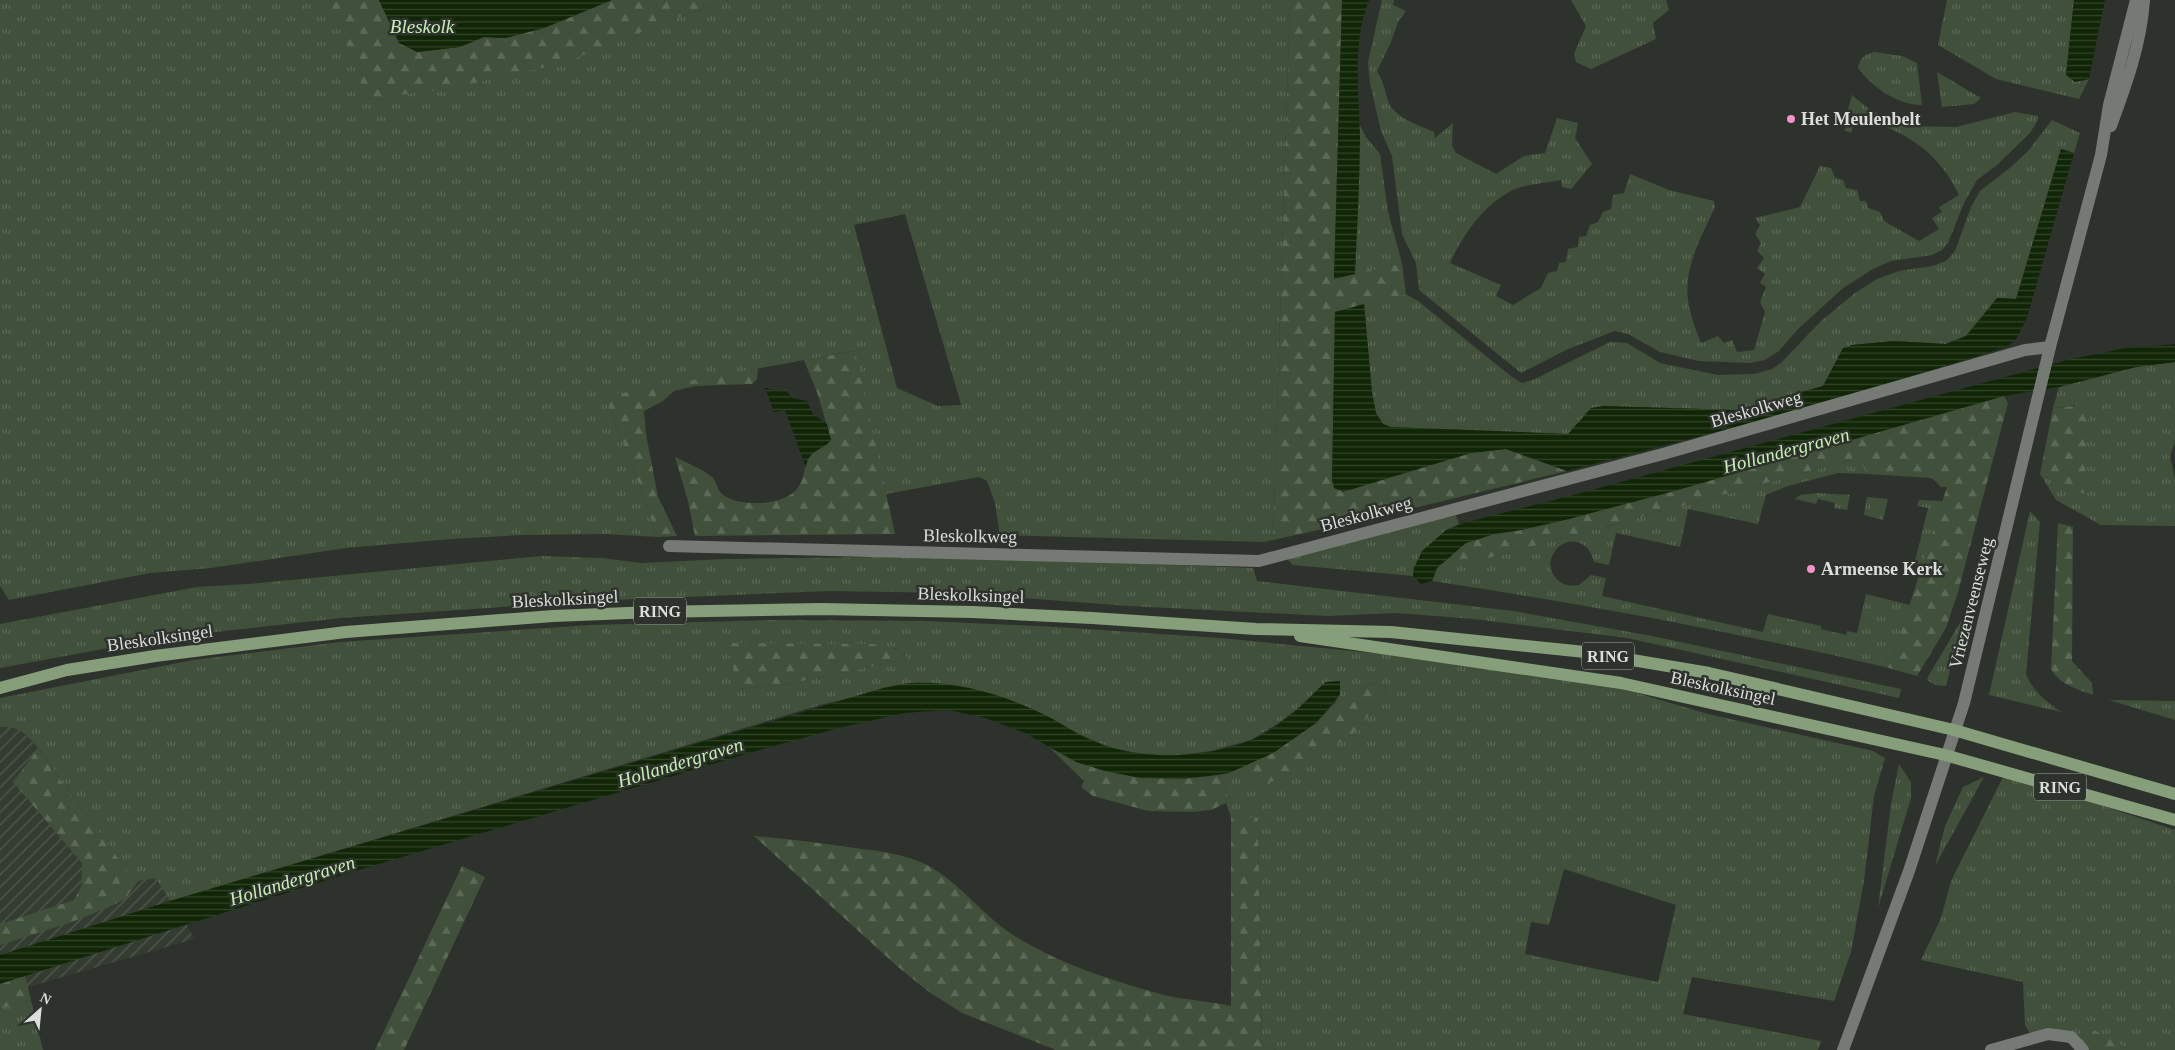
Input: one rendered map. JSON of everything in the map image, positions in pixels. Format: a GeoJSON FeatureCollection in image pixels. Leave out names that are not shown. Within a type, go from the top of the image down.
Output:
{"type":"FeatureCollection","features":[{"type":"Feature","properties":{"kind":"main road","name":"Bleskolksingel"},"geometry":{"type":"LineString","coordinates":[[0,688],[67,670],[155,656],[346,632],[544,616],[822,609],[973,612],[1256,629],[1390,632],[1585,652],[1710,673],[1954,730],[2175,794]]}},
{"type":"Feature","properties":{"kind":"main road","name":"Bleskolksingel"},"geometry":{"type":"LineString","coordinates":[[1256,629],[1380,649],[1621,683],[1945,755],[2175,820]]}},
{"type":"Feature","properties":{"kind":"main road","name":"RING"},"geometry":{"type":"LineString","coordinates":[[0,680],[67,670]]}},
{"type":"Feature","properties":{"kind":"street","name":"Vriezenveenseweg"},"geometry":{"type":"LineString","coordinates":[[2101,154],[2109,105],[2136,0]]}},
{"type":"Feature","properties":{"kind":"street","name":"Vriezenveenseweg"},"geometry":{"type":"LineString","coordinates":[[1843,1050],[1909,870],[1965,697],[2050,347],[2101,154],[2125,89],[2138,44],[2144,0]]}},
{"type":"Feature","properties":{"kind":"street","name":"Bleskolkweg"},"geometry":{"type":"LineString","coordinates":[[669,546],[1258,561],[1663,454],[2025,350],[2050,347]]}},
{"type":"Feature","properties":{"kind":"street"},"geometry":{"type":"LineString","coordinates":[[1991,1050],[2048,1034],[2071,1037],[2083,1050]]}},
{"type":"Feature","properties":{"kind":"shaded area"},"geometry":{"type":"Polygon","coordinates":[[[70,696],[194,939],[0,995],[0,711],[70,696]]]}},
{"type":"Feature","properties":{"kind":"green space"},"geometry":{"type":"Polygon","coordinates":[[[0,0],[329,0],[368,99],[671,20],[729,0],[1290,0],[1273,540],[1264,542],[1000,535],[995,503],[987,481],[979,477],[886,494],[854,351],[602,397],[608,405],[644,497],[657,537],[606,534],[521,535],[346,548],[211,568],[150,573],[9,600],[0,586],[0,0]],[[905,214],[854,225],[897,388],[938,406],[961,405],[905,214]]]}},
{"type":"Feature","properties":{"kind":"green space"},"geometry":{"type":"Polygon","coordinates":[[[329,0],[379,0],[399,42],[417,52],[460,47],[484,37],[505,38],[544,28],[612,0],[729,0],[671,20],[563,63],[452,88],[367,99],[329,0]]]}},
{"type":"Feature","properties":{"kind":"green space"},"geometry":{"type":"Polygon","coordinates":[[[1290,0],[1342,0],[1334,278],[1402,263],[1406,294],[1335,312],[1332,480],[1471,453],[1506,449],[1567,471],[1273,540],[1290,0]]]}},
{"type":"Feature","properties":{"kind":"green space"},"geometry":{"type":"Polygon","coordinates":[[[1382,0],[1394,0],[1393,5],[1406,11],[1398,22],[1377,71],[1391,107],[1401,116],[1414,124],[1434,132],[1435,138],[1453,123],[1452,146],[1456,153],[1496,174],[1524,156],[1545,153],[1557,118],[1578,123],[1575,138],[1592,164],[1571,189],[1562,187],[1561,180],[1520,187],[1504,195],[1476,220],[1450,263],[1501,285],[1496,296],[1513,305],[1541,288],[1548,273],[1557,271],[1559,263],[1566,262],[1568,249],[1578,247],[1579,237],[1586,236],[1590,225],[1598,222],[1603,212],[1611,209],[1613,195],[1624,193],[1630,174],[1669,190],[1714,201],[1715,207],[1693,257],[1688,283],[1688,296],[1692,318],[1701,343],[1718,336],[1724,343],[1732,340],[1737,352],[1754,350],[1765,312],[1760,302],[1766,287],[1760,283],[1765,274],[1757,268],[1764,258],[1757,251],[1761,243],[1755,234],[1760,225],[1755,218],[1800,207],[1820,166],[1831,168],[1835,178],[1843,180],[1846,188],[1857,190],[1860,201],[1866,201],[1868,208],[1880,212],[1884,221],[1919,241],[1939,229],[1932,218],[1942,212],[1939,207],[1959,195],[1940,165],[1917,144],[1903,135],[1889,128],[1856,117],[1851,133],[1844,130],[1848,126],[1844,123],[1852,95],[1870,110],[1907,126],[1956,127],[2015,112],[2038,116],[2038,120],[2030,133],[1997,165],[1977,180],[1964,203],[1948,243],[1942,250],[1932,255],[1891,261],[1871,270],[1842,289],[1798,329],[1779,351],[1765,360],[1749,363],[1699,361],[1660,352],[1628,334],[1615,331],[1568,349],[1521,373],[1419,290],[1416,263],[1402,234],[1392,156],[1381,131],[1370,83],[1368,62],[1382,0]]]}},
{"type":"Feature","properties":{"kind":"green space"},"geometry":{"type":"Polygon","coordinates":[[[1571,0],[1666,0],[1669,10],[1653,23],[1656,39],[1591,69],[1576,62],[1574,54],[1586,26],[1571,0]]]}},
{"type":"Feature","properties":{"kind":"green space"},"geometry":{"type":"Polygon","coordinates":[[[1947,0],[2074,0],[2066,75],[2082,81],[2089,79],[2079,99],[1996,79],[1938,45],[1947,0]]]}},
{"type":"Feature","properties":{"kind":"green space"},"geometry":{"type":"Polygon","coordinates":[[[1874,52],[1902,56],[1917,63],[1922,105],[1903,102],[1886,94],[1870,82],[1858,68],[1861,59],[1874,52]]]}},
{"type":"Feature","properties":{"kind":"green space"},"geometry":{"type":"Polygon","coordinates":[[[1937,72],[1981,98],[1974,104],[1942,107],[1937,72]]]}},
{"type":"Feature","properties":{"kind":"green space"},"geometry":{"type":"Polygon","coordinates":[[[2052,120],[2080,133],[2074,153],[2061,149],[2016,299],[1997,298],[1966,336],[1945,344],[1894,341],[1852,345],[1843,349],[1823,386],[1737,410],[1603,406],[1591,409],[1568,434],[1390,427],[1383,424],[1376,413],[1372,393],[1364,304],[1406,294],[1418,301],[1522,383],[1535,379],[1610,342],[1627,343],[1660,363],[1718,375],[1754,374],[1772,369],[1782,362],[1820,322],[1855,293],[1877,279],[1899,271],[1932,266],[1946,261],[1955,251],[1971,207],[1980,191],[2029,150],[2052,120]]]}},
{"type":"Feature","properties":{"kind":"green space"},"geometry":{"type":"Polygon","coordinates":[[[1359,123],[1366,137],[1380,154],[1388,212],[1402,263],[1355,274],[1359,123]]]}},
{"type":"Feature","properties":{"kind":"green space"},"geometry":{"type":"Polygon","coordinates":[[[855,351],[895,534],[695,536],[688,501],[675,457],[712,477],[722,494],[737,501],[758,503],[787,497],[801,483],[810,454],[831,440],[818,395],[804,360],[855,351]]]}},
{"type":"Feature","properties":{"kind":"green space"},"geometry":{"type":"Polygon","coordinates":[[[2175,362],[2175,442],[2170,456],[2175,479],[2175,526],[2101,525],[2056,500],[2040,474],[2084,494],[2085,408],[2075,405],[2053,408],[2059,387],[2136,367],[2175,362]]]}},
{"type":"Feature","properties":{"kind":"green space"},"geometry":{"type":"Polygon","coordinates":[[[758,368],[757,379],[752,384],[695,386],[674,391],[663,401],[644,411],[646,434],[658,497],[677,536],[657,537],[644,497],[608,405],[601,397],[758,368]]]}},
{"type":"Feature","properties":{"kind":"green space"},"geometry":{"type":"Polygon","coordinates":[[[2004,396],[2008,403],[1958,592],[1946,628],[1917,676],[1885,667],[1888,659],[1894,654],[1947,487],[1941,487],[1932,478],[1867,474],[1859,458],[1481,560],[1472,566],[1448,558],[1466,543],[1494,534],[1565,520],[2004,396]]]}},
{"type":"Feature","properties":{"kind":"green space"},"geometry":{"type":"Polygon","coordinates":[[[2083,405],[2085,408],[2089,408],[2084,494],[2040,474],[2053,408],[2083,405]]]}},
{"type":"Feature","properties":{"kind":"green space"},"geometry":{"type":"Polygon","coordinates":[[[1859,458],[1867,474],[1838,473],[1788,486],[1766,495],[1758,524],[1688,509],[1680,547],[1616,533],[1609,565],[1594,562],[1591,553],[1585,546],[1571,542],[1564,543],[1558,548],[1550,564],[1553,574],[1564,584],[1579,585],[1591,575],[1606,578],[1602,596],[1763,632],[1768,614],[1821,626],[1821,629],[1846,635],[1847,631],[1857,633],[1866,594],[1910,605],[1894,654],[1888,659],[1885,667],[1659,620],[1546,599],[1432,581],[1437,568],[1448,558],[1472,565],[1481,560],[1859,458]]]}},
{"type":"Feature","properties":{"kind":"green space"},"geometry":{"type":"Polygon","coordinates":[[[1817,493],[1850,495],[1847,510],[1834,508],[1835,503],[1818,499],[1816,504],[1795,499],[1800,495],[1817,493]]]}},
{"type":"Feature","properties":{"kind":"green space"},"geometry":{"type":"Polygon","coordinates":[[[1867,497],[1888,499],[1883,520],[1864,515],[1867,497]]]}},
{"type":"Feature","properties":{"kind":"green space"},"geometry":{"type":"Polygon","coordinates":[[[1919,500],[1943,501],[1922,567],[1914,565],[1928,508],[1917,506],[1919,500]]]}},
{"type":"Feature","properties":{"kind":"green space"},"geometry":{"type":"Polygon","coordinates":[[[2030,511],[2040,522],[2026,674],[2036,691],[2061,712],[1989,695],[2030,511]]]}},
{"type":"Feature","properties":{"kind":"green space"},"geometry":{"type":"Polygon","coordinates":[[[1453,514],[1456,516],[1459,524],[1446,530],[1414,568],[1413,576],[1293,565],[1287,559],[1453,514]]]}},
{"type":"Feature","properties":{"kind":"green space"},"geometry":{"type":"Polygon","coordinates":[[[2058,523],[2073,527],[2072,661],[2092,683],[2093,695],[2064,683],[2051,669],[2058,523]]]}},
{"type":"Feature","properties":{"kind":"green space"},"geometry":{"type":"Polygon","coordinates":[[[542,556],[601,558],[642,563],[725,559],[946,556],[1253,568],[1257,581],[1513,611],[1652,636],[1901,689],[1899,698],[1627,638],[1474,619],[1396,613],[1328,616],[1129,606],[955,593],[830,591],[589,601],[341,618],[163,638],[0,668],[0,624],[197,587],[248,584],[542,556]]]}},
{"type":"Feature","properties":{"kind":"green space"},"geometry":{"type":"Polygon","coordinates":[[[1964,616],[1946,686],[1935,685],[1927,680],[1929,675],[1964,616]]]}},
{"type":"Feature","properties":{"kind":"green space"},"geometry":{"type":"Polygon","coordinates":[[[769,620],[927,621],[1057,627],[1220,638],[1384,654],[1620,688],[1708,714],[1873,751],[1885,758],[1874,796],[1864,881],[1851,952],[1834,1001],[1692,977],[1683,1014],[1821,1041],[1818,1050],[1276,1050],[1262,1045],[1258,819],[1231,817],[1226,803],[1228,802],[1227,790],[1219,775],[1229,773],[1244,766],[1259,787],[1354,733],[1380,702],[1389,687],[1371,684],[1335,703],[1340,694],[1340,681],[1326,682],[1297,709],[1251,740],[1211,751],[1172,756],[1142,754],[1112,748],[1080,735],[911,683],[820,705],[170,901],[156,878],[138,881],[128,872],[35,744],[24,733],[11,727],[0,727],[0,698],[193,660],[340,642],[591,625],[769,620]],[[894,648],[739,689],[783,685],[907,659],[904,654],[894,648]],[[1564,869],[1549,925],[1531,922],[1525,954],[1658,982],[1676,905],[1564,869]]]}},
{"type":"Feature","properties":{"kind":"green space"},"geometry":{"type":"Polygon","coordinates":[[[726,643],[871,644],[886,646],[901,652],[908,659],[783,685],[739,689],[726,643]]]}},
{"type":"Feature","properties":{"kind":"green space"},"geometry":{"type":"Polygon","coordinates":[[[1371,684],[1389,687],[1380,702],[1354,733],[1289,774],[1259,787],[1244,766],[1273,753],[1316,723],[1335,703],[1371,684]]]}},
{"type":"Feature","properties":{"kind":"green space"},"geometry":{"type":"Polygon","coordinates":[[[2109,700],[2175,701],[2175,720],[2109,700]]]}},
{"type":"Feature","properties":{"kind":"green space"},"geometry":{"type":"Polygon","coordinates":[[[1050,748],[1091,766],[1132,775],[1174,778],[1219,775],[1227,790],[1228,802],[1211,810],[1191,812],[1148,811],[1093,796],[1081,787],[1084,781],[1050,748]]]}},
{"type":"Feature","properties":{"kind":"green space"},"geometry":{"type":"Polygon","coordinates":[[[38,749],[128,872],[138,881],[125,899],[109,907],[72,922],[0,945],[0,924],[74,900],[82,885],[82,863],[13,782],[38,749]]]}},
{"type":"Feature","properties":{"kind":"green space"},"geometry":{"type":"Polygon","coordinates":[[[1899,764],[1911,782],[1911,798],[1878,908],[1891,804],[1899,764]]]}},
{"type":"Feature","properties":{"kind":"green space"},"geometry":{"type":"Polygon","coordinates":[[[2005,773],[2175,830],[2175,1050],[2131,1050],[2079,1042],[2064,1035],[2035,1042],[2025,1025],[2023,982],[1921,960],[1941,918],[1951,881],[2005,773]]]}},
{"type":"Feature","properties":{"kind":"green space"},"geometry":{"type":"Polygon","coordinates":[[[1984,777],[1935,866],[1945,826],[1963,787],[1984,777]]]}},
{"type":"Feature","properties":{"kind":"green space"},"geometry":{"type":"Polygon","coordinates":[[[1231,817],[1258,818],[1262,1045],[1276,1050],[1056,1050],[962,1013],[929,992],[898,967],[754,836],[873,850],[900,855],[917,861],[951,881],[1010,933],[1056,958],[1110,979],[1164,995],[1231,1006],[1231,817]]]}},
{"type":"Feature","properties":{"kind":"green space"},"geometry":{"type":"Polygon","coordinates":[[[462,866],[485,877],[404,1050],[375,1050],[462,866]]]}},
{"type":"Feature","properties":{"kind":"green space"},"geometry":{"type":"Polygon","coordinates":[[[25,975],[31,1000],[0,1009],[0,984],[25,975]]]}},
{"type":"Feature","properties":{"kind":"green space"},"geometry":{"type":"Polygon","coordinates":[[[31,1000],[43,1050],[0,1050],[0,1009],[31,1000]]]}},
{"type":"Feature","properties":{"kind":"green space"},"geometry":{"type":"Polygon","coordinates":[[[2088,1027],[2131,1050],[2090,1050],[2079,1042],[2088,1027]]]}},
{"type":"Feature","properties":{"kind":"water","name":"Bleskolk"},"geometry":{"type":"Polygon","coordinates":[[[379,0],[612,0],[544,28],[505,38],[484,37],[460,47],[417,52],[399,43],[379,0]]]}},
{"type":"Feature","properties":{"kind":"water"},"geometry":{"type":"Polygon","coordinates":[[[1342,0],[1369,0],[1360,33],[1358,50],[1360,153],[1355,274],[1334,279],[1342,0]]]}},
{"type":"Feature","properties":{"kind":"water"},"geometry":{"type":"Polygon","coordinates":[[[2074,0],[2105,0],[2089,79],[2075,82],[2066,75],[2074,0]]]}},
{"type":"Feature","properties":{"kind":"water"},"geometry":{"type":"Polygon","coordinates":[[[2061,149],[2074,153],[2027,318],[2016,339],[2007,347],[1804,409],[1567,471],[1506,449],[1471,453],[1343,492],[1334,488],[1332,480],[1335,312],[1364,304],[1372,393],[1376,413],[1383,424],[1391,427],[1568,434],[1591,408],[1603,406],[1737,410],[1823,386],[1843,348],[1852,345],[1894,341],[1946,344],[1966,336],[1997,298],[2016,299],[2061,149]]]}},
{"type":"Feature","properties":{"kind":"water","name":"Hollandergraven"},"geometry":{"type":"Polygon","coordinates":[[[2175,344],[2175,362],[2136,367],[2059,387],[2004,396],[1671,492],[1565,520],[1494,534],[1466,543],[1437,568],[1432,581],[1421,584],[1413,576],[1414,568],[1422,551],[1446,530],[1467,522],[1562,498],[2067,360],[2125,348],[2175,344]]]}},
{"type":"Feature","properties":{"kind":"water"},"geometry":{"type":"Polygon","coordinates":[[[765,387],[773,391],[786,390],[792,398],[807,401],[813,414],[827,424],[831,440],[812,454],[806,468],[785,410],[774,412],[765,387]]]}},
{"type":"Feature","properties":{"kind":"water","name":"Hollandergraven"},"geometry":{"type":"Polygon","coordinates":[[[1340,681],[1340,694],[1316,723],[1273,753],[1229,773],[1184,779],[1140,778],[1105,771],[1076,762],[1025,733],[985,718],[948,710],[904,713],[770,747],[349,873],[0,984],[0,955],[170,901],[883,688],[906,684],[930,683],[964,687],[1014,701],[1053,719],[1086,738],[1113,748],[1147,754],[1183,755],[1218,750],[1251,740],[1270,730],[1288,717],[1326,682],[1340,681]]]}},
{"type":"Feature","properties":{"kind":"place","name":"Het Meulenbelt"},"geometry":{"type":"Point","coordinates":[1791,119]}},
{"type":"Feature","properties":{"kind":"place","name":"Armeense Kerk"},"geometry":{"type":"Point","coordinates":[1811,569]}}]}
